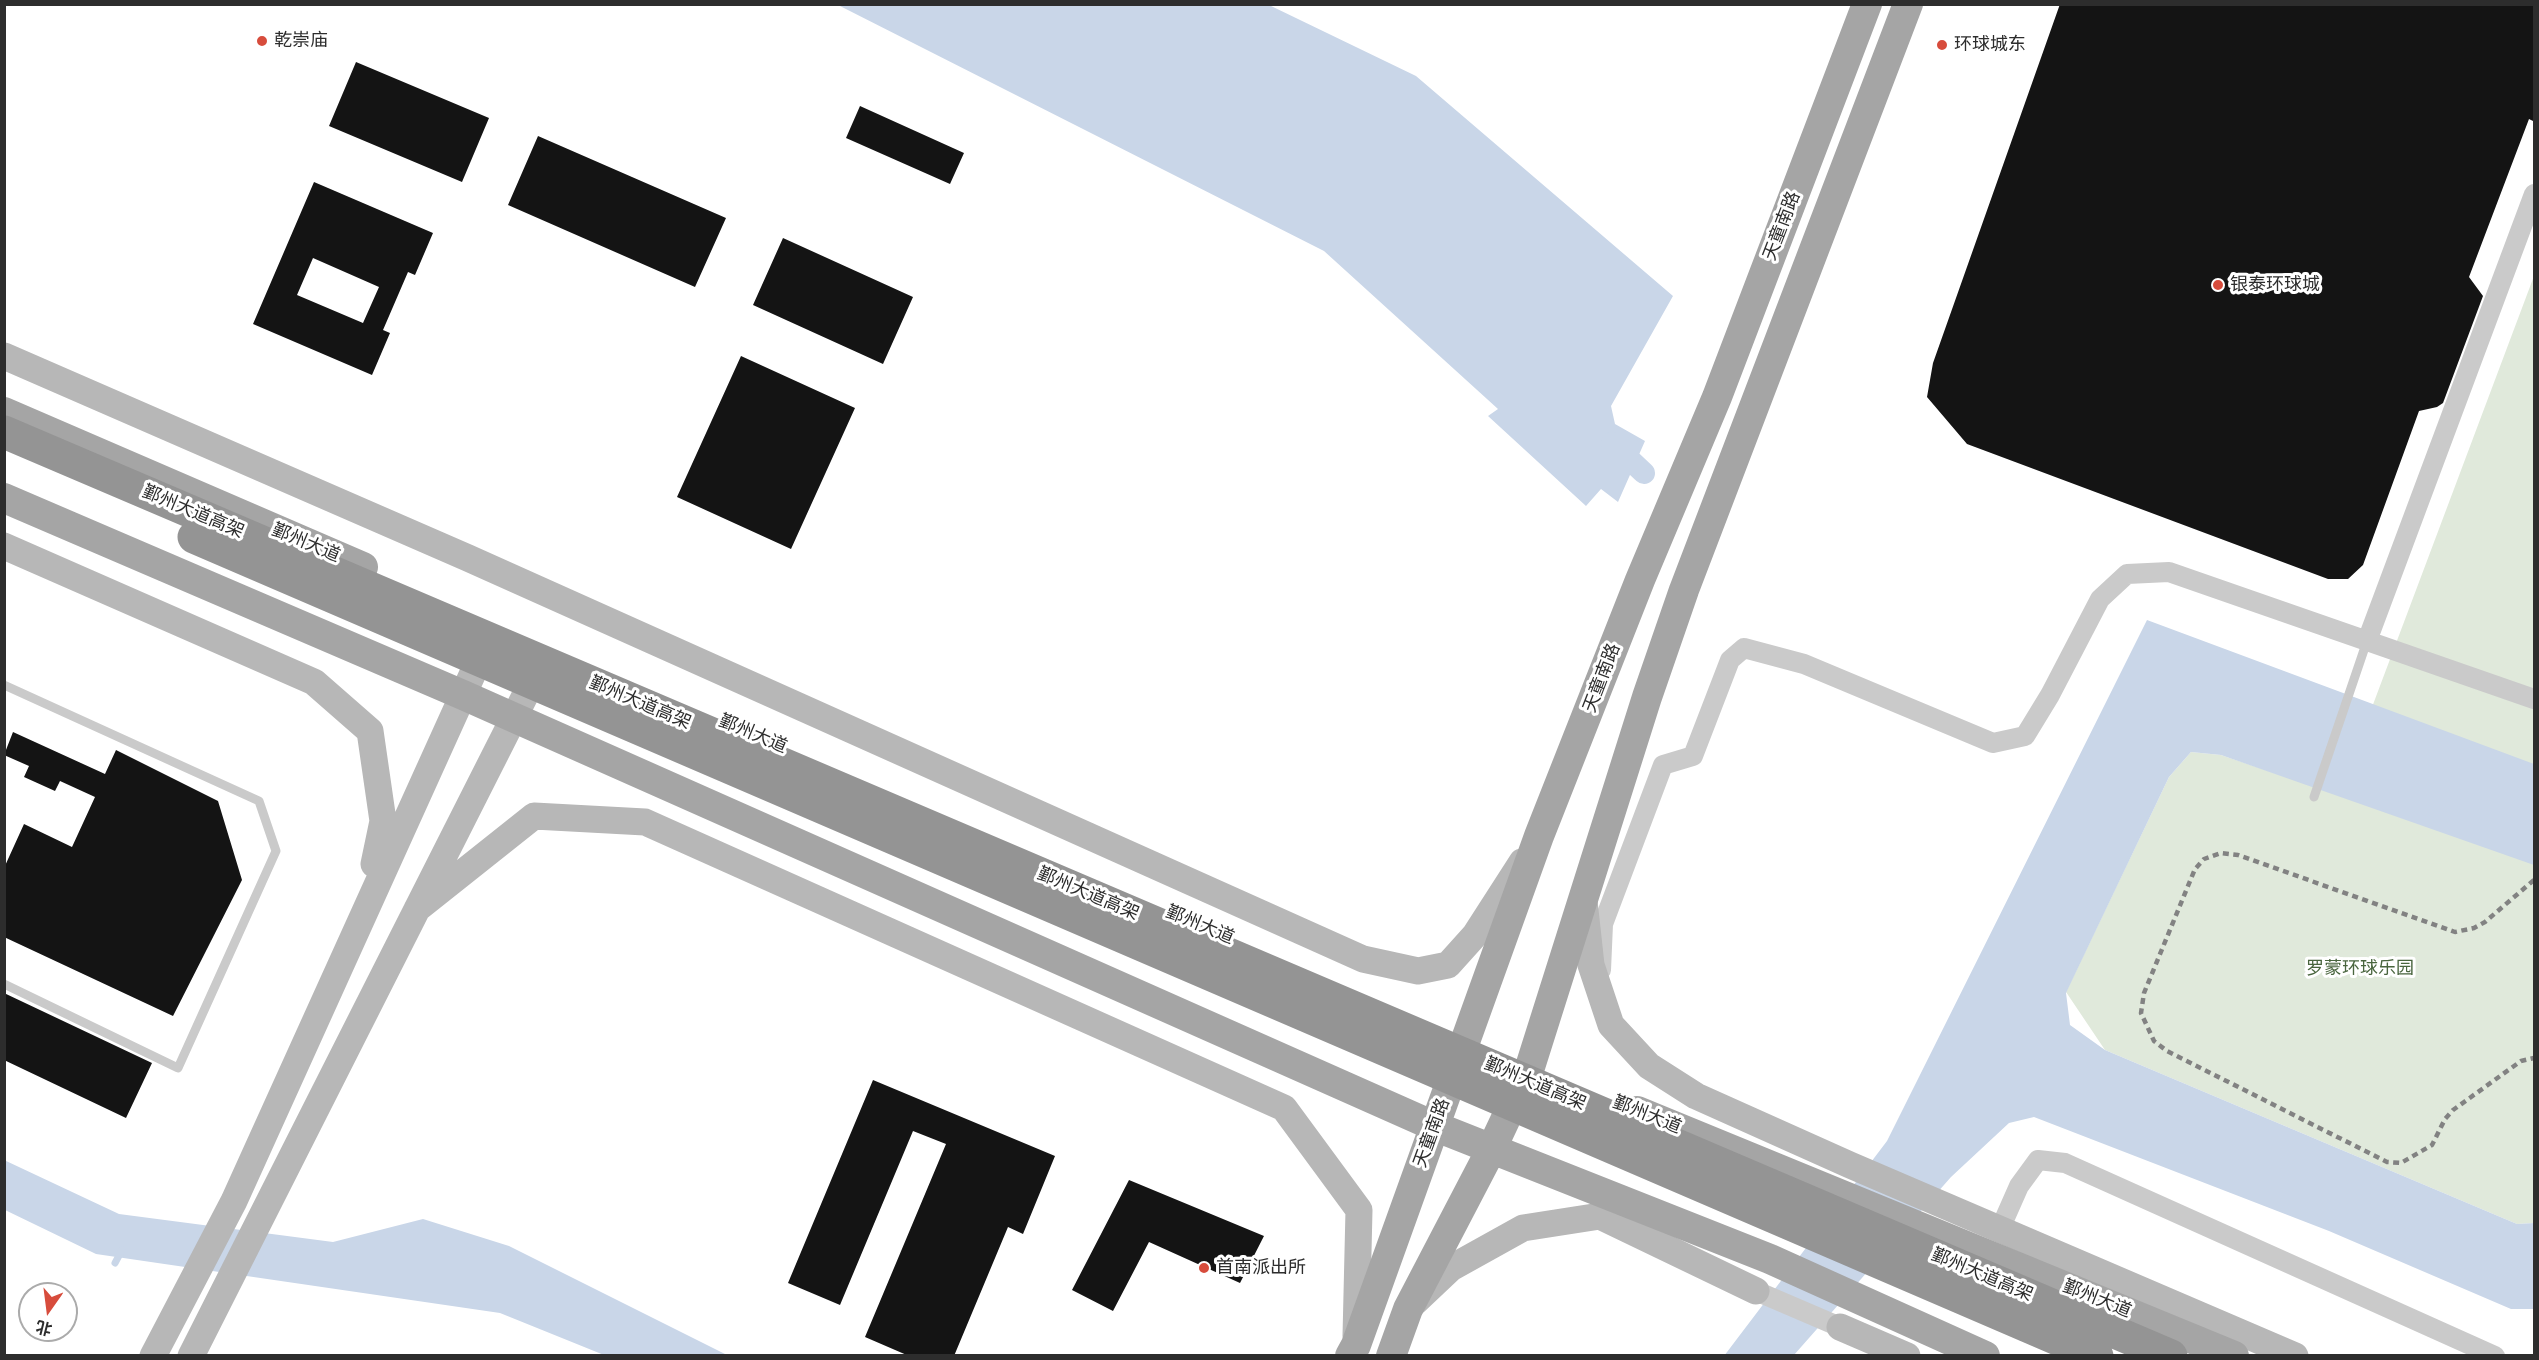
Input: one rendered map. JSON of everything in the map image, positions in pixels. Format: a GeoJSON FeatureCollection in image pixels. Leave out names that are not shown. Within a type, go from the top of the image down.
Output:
{"type":"FeatureCollection","features":[{"type":"Feature","properties":{"kind":"highway","name":"鄞州大道高架"},"geometry":{"type":"LineString","coordinates":[[4,432],[2170,1356]]}},
{"type":"Feature","properties":{"kind":"highway","name":"鄞州大道高架"},"geometry":{"type":"LineString","coordinates":[[4,456],[2097,1356]]}},
{"type":"Feature","properties":{"kind":"main road","name":"天童南路"},"geometry":{"type":"LineString","coordinates":[[1353,1350],[1539,836],[1640,580],[1717,397],[1867,4]]}},
{"type":"Feature","properties":{"kind":"main road"},"geometry":{"type":"LineString","coordinates":[[1391,1356],[1408,1309],[1492,1148],[1530,1067],[1647,697],[1684,590],[1908,4]]}},
{"type":"Feature","properties":{"kind":"main road","name":"鄞州大道"},"geometry":{"type":"LineString","coordinates":[[4,412],[495,625],[1467,1038],[1530,1067],[1814,1184],[1938,1218],[2234,1356]]}},
{"type":"Feature","properties":{"kind":"main road"},"geometry":{"type":"LineString","coordinates":[[4,498],[463,695],[1434,1126],[1770,1259],[1986,1356]]}},
{"type":"Feature","properties":{"kind":"street"},"geometry":{"type":"LineString","coordinates":[[2367,641],[2535,194]]}},
{"type":"Feature","properties":{"kind":"street","name":"鄞州大道"},"geometry":{"type":"LineString","coordinates":[[4,356],[468,558],[1363,959],[1418,971],[1448,965],[1475,935],[1539,836]]}},
{"type":"Feature","properties":{"kind":"street"},"geometry":{"type":"LineString","coordinates":[[4,546],[314,682],[370,731],[383,821],[364,913]]}},
{"type":"Feature","properties":{"kind":"street"},"geometry":{"type":"LineString","coordinates":[[1600,993],[1603,924],[1664,765],[1693,756],[1730,660],[1744,648],[1804,664],[1993,743],[2025,736],[2050,695],[2100,599],[2127,574],[2169,572],[2535,699]]}},
{"type":"Feature","properties":{"kind":"street"},"geometry":{"type":"LineString","coordinates":[[153,1356],[234,1201],[495,625]]}},
{"type":"Feature","properties":{"kind":"street"},"geometry":{"type":"LineString","coordinates":[[191,1356],[549,648]]}},
{"type":"Feature","properties":{"kind":"street"},"geometry":{"type":"LineString","coordinates":[[417,909],[534,816],[645,822],[1284,1108],[1359,1210],[1353,1350]]}},
{"type":"Feature","properties":{"kind":"street"},"geometry":{"type":"LineString","coordinates":[[1597,860],[1582,904],[1591,965],[1611,1025],[1649,1066],[1696,1096],[1850,1165],[1938,1218],[2000,1229],[2295,1356]]}},
{"type":"Feature","properties":{"kind":"street"},"geometry":{"type":"LineString","coordinates":[[2000,1229],[2019,1185],[2038,1160],[2066,1163],[2495,1356]]}},
{"type":"Feature","properties":{"kind":"street"},"geometry":{"type":"LineString","coordinates":[[1408,1309],[1451,1268],[1523,1228],[1600,1216],[1756,1291],[1907,1356]]}},
{"type":"Feature","properties":{"kind":"lane"},"geometry":{"type":"LineString","coordinates":[[2314,797],[2367,641]]}},
{"type":"Feature","properties":{"kind":"lane"},"geometry":{"type":"LineString","coordinates":[[4,685],[259,801],[276,851],[178,1068],[4,984]]}},
{"type":"Feature","properties":{"kind":"green space","name":"罗蒙环球乐园"},"geometry":{"type":"Polygon","coordinates":[[[2534,276],[2534,1223],[2517,1224],[2105,1050],[2066,992],[2169,777],[2191,752],[2221,755],[2339,795],[2534,276]]]}},
{"type":"Feature","properties":{"kind":"water"},"geometry":{"type":"Polygon","coordinates":[[[838,5],[1269,5],[1416,76],[1673,296],[1611,406],[1615,424],[1645,441],[1618,502],[1601,489],[1586,506],[1488,416],[1498,409],[1324,251],[838,5]]]}},
{"type":"Feature","properties":{"kind":"water"},"geometry":{"type":"Polygon","coordinates":[[[2147,620],[2534,764],[2534,865],[2221,755],[2191,752],[2169,777],[2066,993],[2070,1025],[2105,1050],[2517,1224],[2534,1223],[2534,1309],[2511,1309],[2329,1231],[2034,1117],[2009,1123],[1951,1177],[1794,1355],[1724,1356],[1887,1141],[2147,620]]]}},
{"type":"Feature","properties":{"kind":"water"},"geometry":{"type":"Polygon","coordinates":[[[4,1160],[119,1214],[333,1242],[423,1219],[509,1246],[727,1355],[604,1355],[500,1313],[96,1254],[5,1210],[4,1160]]]}},
{"type":"Feature","properties":{"kind":"building","name":"银泰环球城"},"geometry":{"type":"Polygon","coordinates":[[[2060,4],[2535,4],[2535,122],[2529,119],[2469,277],[2483,296],[2443,403],[2437,407],[2419,411],[2363,565],[2348,579],[2328,579],[1967,444],[1927,397],[1933,363],[2060,4]]]}},
{"type":"Feature","properties":{"kind":"building"},"geometry":{"type":"Polygon","coordinates":[[[356,62],[489,118],[462,182],[329,126],[356,62]]]}},
{"type":"Feature","properties":{"kind":"building"},"geometry":{"type":"Polygon","coordinates":[[[860,106],[964,153],[950,184],[846,138],[860,106]]]}},
{"type":"Feature","properties":{"kind":"building"},"geometry":{"type":"Polygon","coordinates":[[[538,136],[726,218],[695,287],[508,205],[538,136]]]}},
{"type":"Feature","properties":{"kind":"building"},"geometry":{"type":"Polygon","coordinates":[[[314,182],[433,233],[415,275],[408,272],[383,330],[390,333],[372,375],[253,324],[314,182]],[[313,258],[297,295],[363,323],[379,287],[313,258]]]}},
{"type":"Feature","properties":{"kind":"building"},"geometry":{"type":"Polygon","coordinates":[[[783,238],[913,297],[883,364],[753,305],[783,238]]]}},
{"type":"Feature","properties":{"kind":"building"},"geometry":{"type":"Polygon","coordinates":[[[741,356],[855,408],[791,549],[677,497],[741,356]]]}},
{"type":"Feature","properties":{"kind":"building"},"geometry":{"type":"Polygon","coordinates":[[[13,732],[105,774],[116,750],[218,801],[242,880],[173,1016],[4,937],[4,868],[24,824],[72,847],[95,797],[60,781],[55,791],[24,777],[29,766],[4,755],[13,732]]]}},
{"type":"Feature","properties":{"kind":"building"},"geometry":{"type":"Polygon","coordinates":[[[4,993],[152,1063],[126,1118],[4,1060],[4,993]]]}},
{"type":"Feature","properties":{"kind":"building"},"geometry":{"type":"Polygon","coordinates":[[[873,1080],[1055,1156],[1023,1234],[1008,1227],[954,1356],[909,1356],[865,1337],[946,1144],[913,1131],[840,1305],[788,1283],[873,1080]]]}},
{"type":"Feature","properties":{"kind":"building"},"geometry":{"type":"Polygon","coordinates":[[[1129,1180],[1264,1236],[1240,1283],[1149,1242],[1113,1311],[1072,1290],[1129,1180]]]}},
{"type":"Feature","properties":{"kind":"waterway"},"geometry":{"type":"LineString","coordinates":[[1612,443],[1644,473]]}},
{"type":"Feature","properties":{"kind":"waterway"},"geometry":{"type":"LineString","coordinates":[[115,1263],[122,1250]]}},
{"type":"Feature","properties":{"kind":"railway"},"geometry":{"type":"LineString","coordinates":[[2534,880],[2485,922],[2474,928],[2455,932],[2238,855],[2221,853],[2204,859],[2195,869],[2144,993],[2141,1013],[2154,1041],[2167,1051],[2387,1162],[2401,1163],[2432,1145],[2445,1119],[2453,1110],[2521,1061],[2534,1058]]}},
{"type":"Feature","properties":{"kind":"place","name":"乾崇庙"},"geometry":{"type":"Point","coordinates":[262,41]}},
{"type":"Feature","properties":{"kind":"place","name":"环球城东"},"geometry":{"type":"Point","coordinates":[1942,45]}},
{"type":"Feature","properties":{"kind":"place","name":"银泰环球城"},"geometry":{"type":"Point","coordinates":[2218,285]}},
{"type":"Feature","properties":{"kind":"place","name":"首南派出所"},"geometry":{"type":"Point","coordinates":[1204,1268]}}]}
